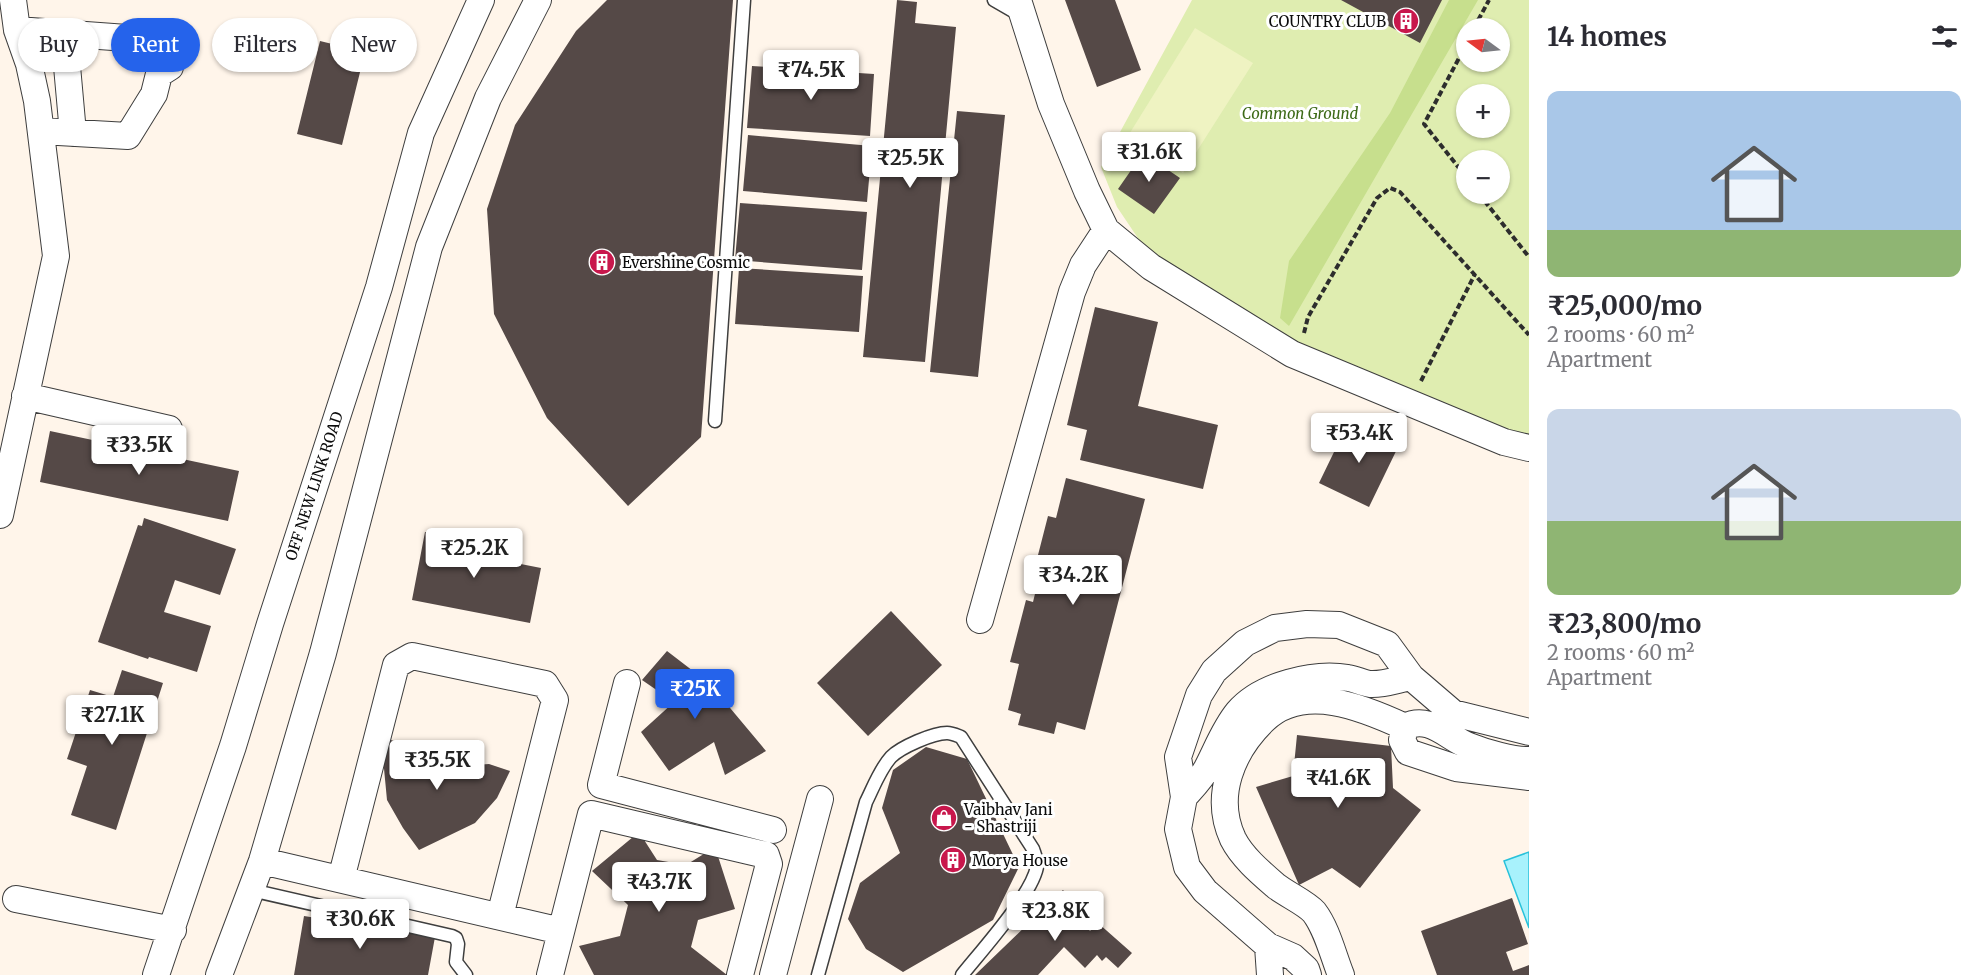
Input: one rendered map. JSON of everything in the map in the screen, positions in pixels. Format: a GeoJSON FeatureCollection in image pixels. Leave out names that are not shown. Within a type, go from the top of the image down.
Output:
{"type":"FeatureCollection","features":[{"type":"Feature","properties":{"kind":"street"},"geometry":{"type":"LineString","coordinates":[[0,515],[56,256],[37,101],[29,64],[17,30],[13,0]]}},
{"type":"Feature","properties":{"kind":"street","name":"OFF NEW LINK ROAD"},"geometry":{"type":"LineString","coordinates":[[156,975],[233,746],[379,287],[421,133],[481,0]]}},
{"type":"Feature","properties":{"kind":"street"},"geometry":{"type":"LineString","coordinates":[[219,975],[262,861],[323,653],[429,247],[488,98],[538,0]]}},
{"type":"Feature","properties":{"kind":"street"},"geometry":{"type":"LineString","coordinates":[[1021,9],[1051,104],[1087,191],[1106,230],[1151,267],[1292,354],[1504,442],[1529,448]]}},
{"type":"Feature","properties":{"kind":"street"},"geometry":{"type":"LineString","coordinates":[[41,131],[128,136],[154,94],[159,74],[170,66],[172,44],[168,41],[99,36]]}},
{"type":"Feature","properties":{"kind":"street"},"geometry":{"type":"LineString","coordinates":[[68,72],[73,133]]}},
{"type":"Feature","properties":{"kind":"street"},"geometry":{"type":"LineString","coordinates":[[980,620],[1072,292],[1083,265],[1106,230]]}},
{"type":"Feature","properties":{"kind":"street"},"geometry":{"type":"LineString","coordinates":[[25,396],[169,429]]}},
{"type":"Feature","properties":{"kind":"street"},"geometry":{"type":"LineString","coordinates":[[1308,975],[1306,969],[1293,957],[1268,946],[1205,891],[1186,867],[1178,829],[1184,797],[1178,757],[1199,695],[1214,671],[1245,643],[1275,628],[1307,624],[1339,625],[1387,644],[1411,677],[1453,713],[1529,732]]}},
{"type":"Feature","properties":{"kind":"street"},"geometry":{"type":"LineString","coordinates":[[341,879],[396,665],[412,656],[545,684],[555,700],[500,916]]}},
{"type":"Feature","properties":{"kind":"street"},"geometry":{"type":"LineString","coordinates":[[1184,797],[1206,770],[1225,730],[1237,713],[1250,699],[1268,689],[1326,677],[1347,677],[1371,684],[1411,677]]}},
{"type":"Feature","properties":{"kind":"street"},"geometry":{"type":"LineString","coordinates":[[550,975],[627,682]]}},
{"type":"Feature","properties":{"kind":"street"},"geometry":{"type":"LineString","coordinates":[[1341,975],[1325,933],[1313,911],[1277,887],[1242,854],[1233,840],[1224,812],[1230,771],[1249,734],[1273,711],[1293,702],[1314,700],[1351,705],[1406,727]]}},
{"type":"Feature","properties":{"kind":"street"},"geometry":{"type":"LineString","coordinates":[[1529,760],[1469,746],[1426,723],[1415,722],[1406,727],[1402,740],[1408,752],[1456,768],[1529,777]]}},
{"type":"Feature","properties":{"kind":"street"},"geometry":{"type":"LineString","coordinates":[[601,785],[773,830]]}},
{"type":"Feature","properties":{"kind":"street"},"geometry":{"type":"LineString","coordinates":[[773,975],[820,799]]}},
{"type":"Feature","properties":{"kind":"street"},"geometry":{"type":"LineString","coordinates":[[591,814],[766,855],[769,864],[740,975]]}},
{"type":"Feature","properties":{"kind":"street"},"geometry":{"type":"LineString","coordinates":[[262,861],[561,932]]}},
{"type":"Feature","properties":{"kind":"street"},"geometry":{"type":"LineString","coordinates":[[16,900],[173,930]]}},
{"type":"Feature","properties":{"kind":"street"},"geometry":{"type":"LineString","coordinates":[[1268,946],[1270,975]]}},
{"type":"Feature","properties":{"kind":"lane"},"geometry":{"type":"LineString","coordinates":[[715,421],[744,0]]}},
{"type":"Feature","properties":{"kind":"lane"},"geometry":{"type":"LineString","coordinates":[[994,0],[1021,9]]}},
{"type":"Feature","properties":{"kind":"lane"},"geometry":{"type":"LineString","coordinates":[[819,975],[866,802],[876,780],[891,756],[914,743],[950,733],[961,737],[1033,849],[1038,864],[1020,901],[963,975]]}},
{"type":"Feature","properties":{"kind":"lane"},"geometry":{"type":"LineString","coordinates":[[251,890],[452,936],[456,938],[458,944],[456,962],[466,975]]}},
{"type":"Feature","properties":{"kind":"path"},"geometry":{"type":"LineString","coordinates":[[1479,18],[1489,0]]}},
{"type":"Feature","properties":{"kind":"path"},"geometry":{"type":"LineString","coordinates":[[1456,64],[1424,124],[1456,164]]}},
{"type":"Feature","properties":{"kind":"path"},"geometry":{"type":"LineString","coordinates":[[1308,317],[1377,198],[1390,188],[1400,192],[1529,335]]}},
{"type":"Feature","properties":{"kind":"path"},"geometry":{"type":"LineString","coordinates":[[1487,204],[1529,257]]}},
{"type":"Feature","properties":{"kind":"path"},"geometry":{"type":"LineString","coordinates":[[1420,382],[1475,274]]}},
{"type":"Feature","properties":{"kind":"green space","name":"Common Ground"},"geometry":{"type":"Polygon","coordinates":[[[1192,0],[1529,0],[1529,439],[1297,348],[1154,262],[1117,207],[1101,167],[1192,0]]]}},
{"type":"Feature","properties":{"kind":"green space"},"geometry":{"type":"Polygon","coordinates":[[[1449,0],[1478,0],[1468,18],[1456,18],[1456,38],[1289,326],[1280,318],[1289,261],[1390,113],[1449,0]]]}},
{"type":"Feature","properties":{"kind":"green space"},"geometry":{"type":"Polygon","coordinates":[[[1195,28],[1253,63],[1183,173],[1128,136],[1195,28]]]}},
{"type":"Feature","properties":{"kind":"water"},"geometry":{"type":"Polygon","coordinates":[[[1529,852],[1529,928],[1504,861],[1529,852]]]}},
{"type":"Feature","properties":{"kind":"building","name":"Evershine Cosmic"},"geometry":{"type":"Polygon","coordinates":[[[607,0],[733,0],[701,437],[628,506],[547,418],[494,314],[487,209],[515,125],[576,31],[607,0]]]}},
{"type":"Feature","properties":{"kind":"building"},"geometry":{"type":"Polygon","coordinates":[[[897,0],[917,2],[915,23],[956,27],[925,362],[863,357],[897,0]]]}},
{"type":"Feature","properties":{"kind":"building"},"geometry":{"type":"Polygon","coordinates":[[[1065,0],[1115,0],[1141,70],[1097,87],[1065,0]]]}},
{"type":"Feature","properties":{"kind":"building","name":"COUNTRY CLUB"},"geometry":{"type":"Polygon","coordinates":[[[1341,0],[1442,0],[1420,43],[1341,0]]]}},
{"type":"Feature","properties":{"kind":"building"},"geometry":{"type":"Polygon","coordinates":[[[320,41],[330,43],[330,72],[360,72],[342,145],[297,134],[312,72],[318,72],[320,41]]]}},
{"type":"Feature","properties":{"kind":"building"},"geometry":{"type":"Polygon","coordinates":[[[752,66],[874,74],[870,136],[747,128],[752,66]]]}},
{"type":"Feature","properties":{"kind":"building"},"geometry":{"type":"Polygon","coordinates":[[[957,111],[1005,115],[978,377],[930,372],[957,111]]]}},
{"type":"Feature","properties":{"kind":"building"},"geometry":{"type":"Polygon","coordinates":[[[748,135],[872,146],[867,202],[743,191],[748,135]]]}},
{"type":"Feature","properties":{"kind":"building"},"geometry":{"type":"Polygon","coordinates":[[[1143,153],[1180,178],[1154,214],[1118,189],[1143,153]]]}},
{"type":"Feature","properties":{"kind":"building"},"geometry":{"type":"Polygon","coordinates":[[[740,203],[867,212],[862,270],[735,260],[740,203]]]}},
{"type":"Feature","properties":{"kind":"building"},"geometry":{"type":"Polygon","coordinates":[[[739,268],[863,276],[859,332],[735,324],[739,268]]]}},
{"type":"Feature","properties":{"kind":"building"},"geometry":{"type":"Polygon","coordinates":[[[1095,307],[1158,322],[1138,406],[1218,425],[1203,489],[1080,460],[1087,430],[1067,425],[1095,307]]]}},
{"type":"Feature","properties":{"kind":"building"},"geometry":{"type":"Polygon","coordinates":[[[1349,421],[1399,445],[1369,507],[1319,483],[1349,421]]]}},
{"type":"Feature","properties":{"kind":"building"},"geometry":{"type":"Polygon","coordinates":[[[50,431],[239,471],[228,521],[40,482],[50,431]]]}},
{"type":"Feature","properties":{"kind":"building"},"geometry":{"type":"Polygon","coordinates":[[[1066,478],[1145,499],[1085,730],[1057,722],[1054,734],[1018,725],[1021,714],[1008,710],[1019,664],[1010,662],[1026,600],[1033,602],[1044,557],[1038,555],[1048,516],[1056,518],[1066,478]]]}},
{"type":"Feature","properties":{"kind":"building"},"geometry":{"type":"Polygon","coordinates":[[[144,518],[236,549],[220,595],[175,580],[164,612],[211,626],[197,672],[98,642],[138,525],[142,526],[144,518]]]}},
{"type":"Feature","properties":{"kind":"building"},"geometry":{"type":"Polygon","coordinates":[[[425,532],[498,547],[496,559],[541,568],[530,623],[412,600],[425,532]]]}},
{"type":"Feature","properties":{"kind":"building"},"geometry":{"type":"Polygon","coordinates":[[[891,611],[942,665],[868,736],[817,683],[891,611]]]}},
{"type":"Feature","properties":{"kind":"building"},"geometry":{"type":"Polygon","coordinates":[[[667,651],[710,684],[766,751],[725,775],[714,742],[669,771],[641,732],[674,702],[642,680],[667,651]]]}},
{"type":"Feature","properties":{"kind":"building"},"geometry":{"type":"Polygon","coordinates":[[[122,670],[163,683],[116,830],[71,815],[87,766],[67,759],[90,690],[113,697],[122,670]]]}},
{"type":"Feature","properties":{"kind":"building"},"geometry":{"type":"Polygon","coordinates":[[[1297,735],[1391,746],[1393,788],[1421,810],[1360,888],[1332,868],[1299,885],[1256,787],[1293,776],[1297,735]]]}},
{"type":"Feature","properties":{"kind":"building"},"geometry":{"type":"Polygon","coordinates":[[[381,737],[404,744],[419,757],[444,748],[456,756],[460,766],[489,764],[510,771],[497,798],[475,823],[419,850],[387,800],[381,737]]]}},
{"type":"Feature","properties":{"kind":"building","name":"Morya House"},"geometry":{"type":"Polygon","coordinates":[[[926,747],[967,759],[1019,867],[993,920],[903,972],[866,949],[848,919],[860,883],[900,853],[882,808],[893,770],[926,747]]]}},
{"type":"Feature","properties":{"kind":"building"},"geometry":{"type":"Polygon","coordinates":[[[639,832],[657,860],[686,865],[715,847],[735,909],[698,920],[691,947],[727,975],[594,975],[579,946],[620,936],[628,905],[592,871],[639,832]]]}},
{"type":"Feature","properties":{"kind":"building"},"geometry":{"type":"Polygon","coordinates":[[[1063,890],[1083,915],[1079,918],[1090,931],[1098,923],[1132,953],[1118,968],[1106,957],[1102,961],[1097,955],[1085,968],[1064,947],[1038,975],[975,975],[1063,890]]]}},
{"type":"Feature","properties":{"kind":"building"},"geometry":{"type":"Polygon","coordinates":[[[1512,898],[1528,944],[1506,952],[1513,971],[1529,965],[1529,975],[1437,975],[1421,931],[1512,898]]]}},
{"type":"Feature","properties":{"kind":"building"},"geometry":{"type":"Polygon","coordinates":[[[304,916],[435,937],[428,975],[294,975],[304,916]]]}},
{"type":"Feature","properties":{"kind":"place","name":"COUNTRY CLUB"},"geometry":{"type":"Point","coordinates":[1406,21]}},
{"type":"Feature","properties":{"kind":"place","name":"Evershine Cosmic"},"geometry":{"type":"Point","coordinates":[602,262]}},
{"type":"Feature","properties":{"kind":"place","name":"Vaibhav Jani - Shastriji"},"geometry":{"type":"Point","coordinates":[944,818]}},
{"type":"Feature","properties":{"kind":"place","name":"Morya House"},"geometry":{"type":"Point","coordinates":[953,860]}}]}
